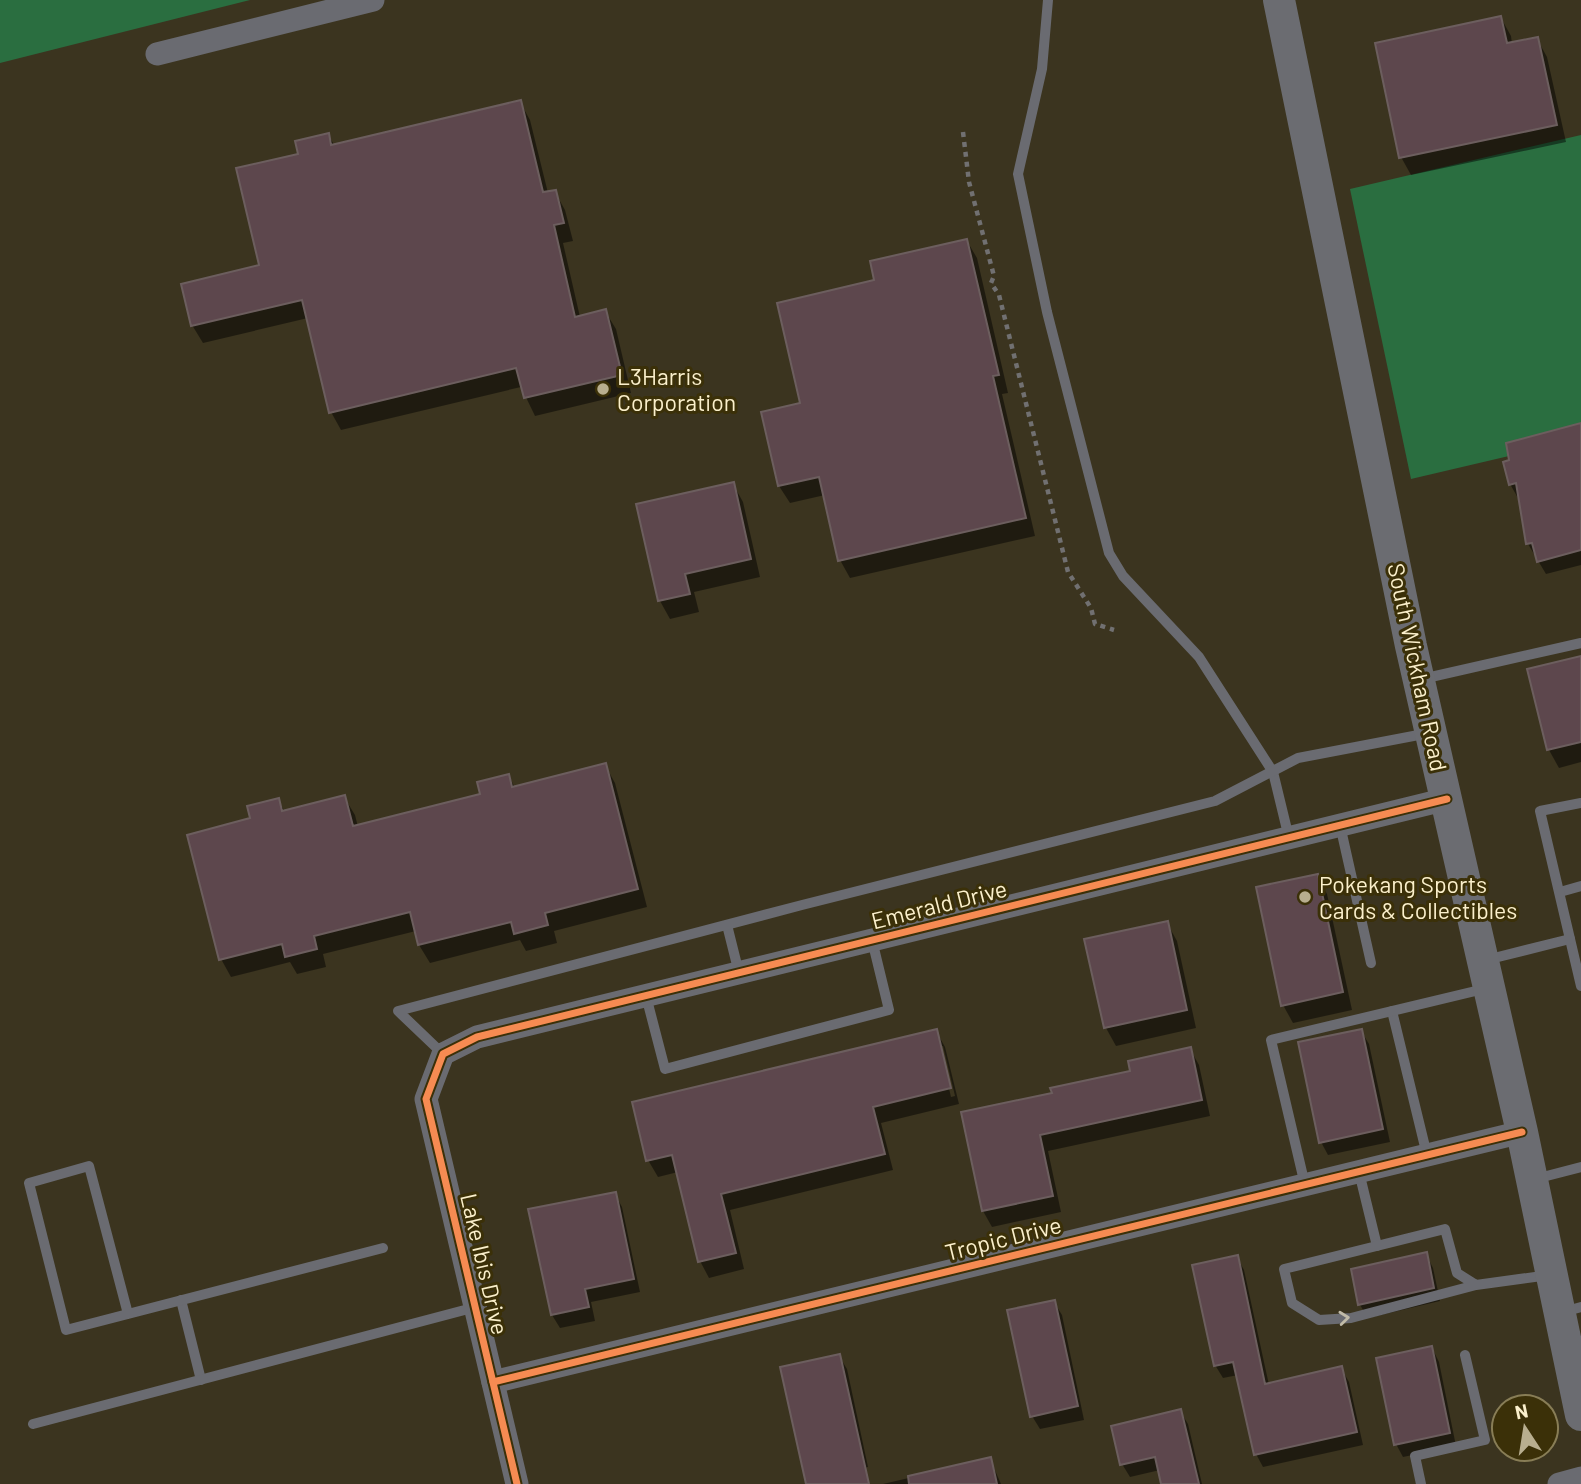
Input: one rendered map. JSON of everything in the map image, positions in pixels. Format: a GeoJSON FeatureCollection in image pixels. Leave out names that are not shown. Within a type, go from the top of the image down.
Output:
{"type":"FeatureCollection","features":[{"type":"Feature","properties":{"kind":"main road","name":"South Wickham Road"},"geometry":{"type":"LineString","coordinates":[[1279,0],[1419,680],[1487,974],[1552,1274],[1570,1310],[1581,1415]]}},
{"type":"Feature","properties":{"kind":"street"},"geometry":{"type":"LineString","coordinates":[[157,54],[373,0]]}},
{"type":"Feature","properties":{"kind":"street","name":"Emerald Drive"},"geometry":{"type":"LineString","coordinates":[[443,1055],[477,1037],[1447,799]]}},
{"type":"Feature","properties":{"kind":"street","name":"Lake Ibis Drive"},"geometry":{"type":"LineString","coordinates":[[443,1055],[426,1099],[517,1484]]}},
{"type":"Feature","properties":{"kind":"street","name":"Tropic Drive"},"geometry":{"type":"LineString","coordinates":[[493,1382],[1522,1132]]}},
{"type":"Feature","properties":{"kind":"street"},"geometry":{"type":"LineString","coordinates":[[1559,1484],[1581,1478]]}},
{"type":"Feature","properties":{"kind":"lane"},"geometry":{"type":"LineString","coordinates":[[1048,0],[1042,69],[1018,174],[1047,312],[1109,554],[1123,576],[1199,657],[1273,772],[1289,838]]}},
{"type":"Feature","properties":{"kind":"lane"},"geometry":{"type":"LineString","coordinates":[[1419,680],[1581,643]]}},
{"type":"Feature","properties":{"kind":"lane"},"geometry":{"type":"LineString","coordinates":[[443,1055],[398,1011],[1215,802],[1298,758],[1432,732]]}},
{"type":"Feature","properties":{"kind":"lane"},"geometry":{"type":"LineString","coordinates":[[1581,803],[1540,811],[1581,986]]}},
{"type":"Feature","properties":{"kind":"lane"},"geometry":{"type":"LineString","coordinates":[[1340,825],[1371,962]]}},
{"type":"Feature","properties":{"kind":"lane"},"geometry":{"type":"LineString","coordinates":[[1560,892],[1581,886]]}},
{"type":"Feature","properties":{"kind":"lane"},"geometry":{"type":"LineString","coordinates":[[727,925],[739,973]]}},
{"type":"Feature","properties":{"kind":"lane"},"geometry":{"type":"LineString","coordinates":[[1305,1185],[1271,1040],[1392,1011],[1570,939]]}},
{"type":"Feature","properties":{"kind":"lane"},"geometry":{"type":"LineString","coordinates":[[646,996],[665,1069],[889,1010],[872,940]]}},
{"type":"Feature","properties":{"kind":"lane"},"geometry":{"type":"LineString","coordinates":[[1392,1011],[1427,1155]]}},
{"type":"Feature","properties":{"kind":"lane"},"geometry":{"type":"LineString","coordinates":[[128,1314],[89,1166],[29,1183],[66,1330],[128,1314],[181,1300],[383,1248]]}},
{"type":"Feature","properties":{"kind":"lane"},"geometry":{"type":"LineString","coordinates":[[1532,1179],[1581,1167]]}},
{"type":"Feature","properties":{"kind":"lane"},"geometry":{"type":"LineString","coordinates":[[1359,1172],[1377,1246]]}},
{"type":"Feature","properties":{"kind":"lane"},"geometry":{"type":"LineString","coordinates":[[1476,1285],[1457,1273],[1445,1229],[1284,1269],[1292,1303],[1319,1320],[1351,1318],[1476,1285],[1552,1274]]}},
{"type":"Feature","properties":{"kind":"lane"},"geometry":{"type":"LineString","coordinates":[[181,1300],[201,1380]]}},
{"type":"Feature","properties":{"kind":"lane"},"geometry":{"type":"LineString","coordinates":[[33,1424],[476,1307]]}},
{"type":"Feature","properties":{"kind":"lane"},"geometry":{"type":"LineString","coordinates":[[1421,1484],[1415,1456],[1485,1440],[1465,1355]]}},
{"type":"Feature","properties":{"kind":"path"},"geometry":{"type":"LineString","coordinates":[[963,132],[969,183],[994,276],[991,284],[999,295],[1068,572],[1091,608],[1096,624],[1114,630]]}},
{"type":"Feature","properties":{"kind":"green space"},"geometry":{"type":"Polygon","coordinates":[[[0,0],[250,0],[0,63],[0,0]]]}},
{"type":"Feature","properties":{"kind":"green space"},"geometry":{"type":"Polygon","coordinates":[[[1581,135],[1581,439],[1411,479],[1350,189],[1581,135]]]}},
{"type":"Feature","properties":{"kind":"building"},"geometry":{"type":"Polygon","coordinates":[[[1501,16],[1507,43],[1538,37],[1557,125],[1399,158],[1375,43],[1501,16]]]}},
{"type":"Feature","properties":{"kind":"building"},"geometry":{"type":"Polygon","coordinates":[[[521,100],[543,192],[556,190],[564,223],[554,225],[575,317],[606,309],[622,375],[524,398],[516,368],[329,413],[302,300],[191,326],[181,284],[259,265],[236,168],[298,154],[295,141],[329,133],[331,145],[521,100]]]}},
{"type":"Feature","properties":{"kind":"building"},"geometry":{"type":"Polygon","coordinates":[[[967,239],[999,375],[993,376],[1026,518],[838,561],[819,477],[778,486],[761,412],[800,403],[777,303],[874,280],[870,261],[967,239]]]}},
{"type":"Feature","properties":{"kind":"building"},"geometry":{"type":"Polygon","coordinates":[[[1581,423],[1581,550],[1537,562],[1532,543],[1526,544],[1516,483],[1509,485],[1503,462],[1509,460],[1506,443],[1581,423]]]}},
{"type":"Feature","properties":{"kind":"building"},"geometry":{"type":"Polygon","coordinates":[[[734,482],[751,559],[685,574],[690,594],[658,601],[636,504],[734,482]]]}},
{"type":"Feature","properties":{"kind":"building"},"geometry":{"type":"Polygon","coordinates":[[[1581,656],[1581,742],[1547,750],[1527,669],[1581,656]]]}},
{"type":"Feature","properties":{"kind":"building"},"geometry":{"type":"Polygon","coordinates":[[[606,763],[638,889],[545,913],[548,925],[514,934],[511,922],[418,945],[410,912],[314,936],[317,949],[285,957],[282,944],[219,960],[187,835],[250,818],[247,806],[279,798],[282,811],[345,795],[353,826],[480,794],[477,782],[509,774],[512,787],[606,763]]]}},
{"type":"Feature","properties":{"kind":"building"},"geometry":{"type":"Polygon","coordinates":[[[1318,874],[1343,992],[1281,1006],[1256,887],[1318,874]]]}},
{"type":"Feature","properties":{"kind":"building"},"geometry":{"type":"Polygon","coordinates":[[[1168,921],[1187,1010],[1104,1028],[1084,939],[1168,921]]]}},
{"type":"Feature","properties":{"kind":"building"},"geometry":{"type":"Polygon","coordinates":[[[937,1029],[951,1088],[873,1107],[885,1154],[721,1194],[736,1253],[698,1262],[672,1155],[646,1161],[632,1102],[937,1029]]]}},
{"type":"Feature","properties":{"kind":"building"},"geometry":{"type":"Polygon","coordinates":[[[1362,1029],[1383,1129],[1319,1143],[1298,1042],[1362,1029]]]}},
{"type":"Feature","properties":{"kind":"building"},"geometry":{"type":"Polygon","coordinates":[[[1191,1047],[1202,1100],[1040,1135],[1053,1196],[982,1211],[961,1112],[1052,1093],[1050,1088],[1130,1071],[1128,1061],[1191,1047]]]}},
{"type":"Feature","properties":{"kind":"building"},"geometry":{"type":"Polygon","coordinates":[[[616,1192],[634,1279],[585,1289],[589,1307],[551,1315],[528,1209],[616,1192]]]}},
{"type":"Feature","properties":{"kind":"building"},"geometry":{"type":"Polygon","coordinates":[[[1427,1252],[1434,1288],[1358,1305],[1351,1269],[1427,1252]]]}},
{"type":"Feature","properties":{"kind":"building"},"geometry":{"type":"Polygon","coordinates":[[[1238,1255],[1265,1384],[1342,1366],[1357,1432],[1254,1455],[1233,1362],[1214,1366],[1192,1265],[1238,1255]]]}},
{"type":"Feature","properties":{"kind":"building"},"geometry":{"type":"Polygon","coordinates":[[[1055,1300],[1078,1406],[1030,1417],[1007,1310],[1055,1300]]]}},
{"type":"Feature","properties":{"kind":"building"},"geometry":{"type":"Polygon","coordinates":[[[1432,1346],[1450,1433],[1394,1445],[1376,1358],[1432,1346]]]}},
{"type":"Feature","properties":{"kind":"building"},"geometry":{"type":"Polygon","coordinates":[[[840,1354],[869,1484],[806,1484],[780,1367],[840,1354]]]}},
{"type":"Feature","properties":{"kind":"building"},"geometry":{"type":"Polygon","coordinates":[[[1181,1409],[1199,1484],[1161,1484],[1155,1457],[1120,1465],[1111,1426],[1181,1409]]]}},
{"type":"Feature","properties":{"kind":"building"},"geometry":{"type":"Polygon","coordinates":[[[991,1457],[997,1484],[909,1484],[908,1476],[991,1457]]]}},
{"type":"Feature","properties":{"kind":"cycle path"},"geometry":{"type":"LineString","coordinates":[[517,1484],[426,1099],[443,1054],[477,1037],[1447,799]]}},
{"type":"Feature","properties":{"kind":"cycle path"},"geometry":{"type":"LineString","coordinates":[[493,1382],[1522,1132]]}},
{"type":"Feature","properties":{"kind":"place","name":"L3Harris Corporation"},"geometry":{"type":"Point","coordinates":[603,389]}},
{"type":"Feature","properties":{"kind":"place","name":"Pokekang Sports Cards & Collectibles"},"geometry":{"type":"Point","coordinates":[1305,897]}}]}
